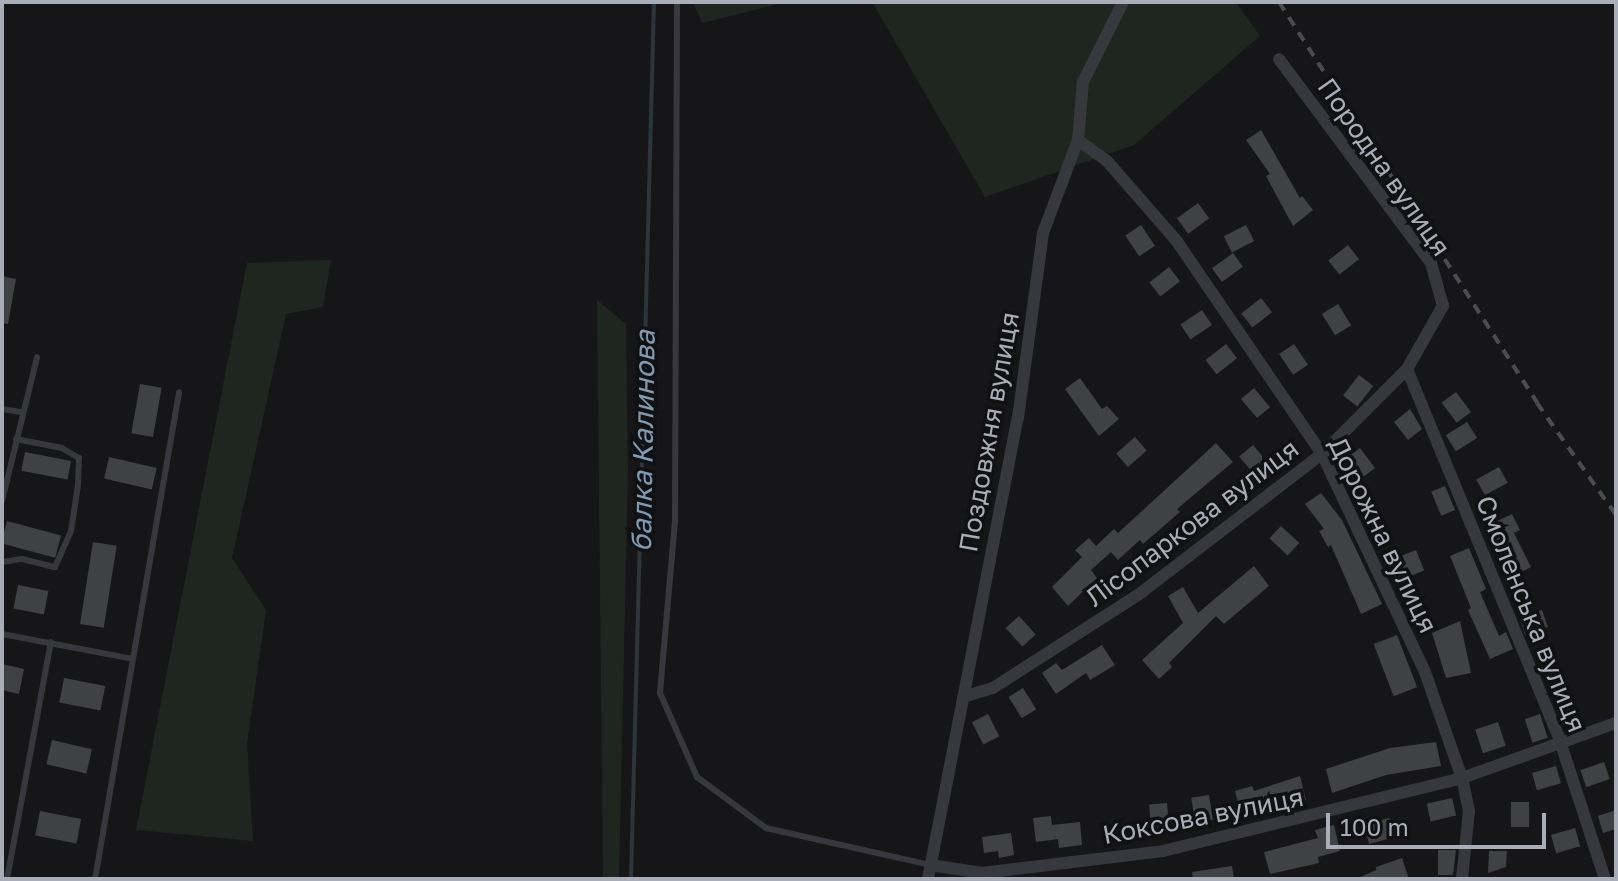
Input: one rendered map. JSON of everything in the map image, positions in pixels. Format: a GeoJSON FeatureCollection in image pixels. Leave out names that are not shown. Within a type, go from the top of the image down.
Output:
{"type":"FeatureCollection","features":[{"type":"Feature","properties":{"kind":"street","name":"Поздовжня вулиця"},"geometry":{"type":"LineString","coordinates":[[929,872],[1018,418],[1043,233],[1078,140],[1083,82],[1123,2]]}},
{"type":"Feature","properties":{"kind":"street","name":"Породна вулиця"},"geometry":{"type":"LineString","coordinates":[[1279,59],[1431,263],[1443,306]]}},
{"type":"Feature","properties":{"kind":"street","name":"Дорожна вулиця"},"geometry":{"type":"LineString","coordinates":[[1078,140],[1107,161],[1176,240],[1322,454],[1425,672],[1462,778],[1469,811],[1462,879]]}},
{"type":"Feature","properties":{"kind":"street","name":"Лісопаркова вулиця"},"geometry":{"type":"LineString","coordinates":[[963,697],[993,688],[1138,595],[1322,454],[1407,369],[1443,306]]}},
{"type":"Feature","properties":{"kind":"street","name":"Смоленська вулиця"},"geometry":{"type":"LineString","coordinates":[[1407,369],[1562,745],[1605,879]]}},
{"type":"Feature","properties":{"kind":"street","name":"Коксова вулиця"},"geometry":{"type":"LineString","coordinates":[[929,872],[982,873],[1163,851],[1462,778],[1562,745],[1616,723]]}},
{"type":"Feature","properties":{"kind":"lane"},"geometry":{"type":"LineString","coordinates":[[677,2],[675,521],[660,693],[697,777],[766,828],[929,872]]}},
{"type":"Feature","properties":{"kind":"lane"},"geometry":{"type":"LineString","coordinates":[[2,501],[37,357]]}},
{"type":"Feature","properties":{"kind":"lane"},"geometry":{"type":"LineString","coordinates":[[95,879],[179,392]]}},
{"type":"Feature","properties":{"kind":"lane"},"geometry":{"type":"LineString","coordinates":[[2,409],[22,412]]}},
{"type":"Feature","properties":{"kind":"lane"},"geometry":{"type":"LineString","coordinates":[[2,562],[22,559],[55,567],[71,531],[78,485],[79,458],[62,448],[16,439]]}},
{"type":"Feature","properties":{"kind":"lane"},"geometry":{"type":"LineString","coordinates":[[2,634],[133,659]]}},
{"type":"Feature","properties":{"kind":"lane"},"geometry":{"type":"LineString","coordinates":[[7,879],[51,642]]}},
{"type":"Feature","properties":{"kind":"shaded area"},"geometry":{"type":"Polygon","coordinates":[[[693,2],[786,2],[702,23],[693,2]]]}},
{"type":"Feature","properties":{"kind":"shaded area"},"geometry":{"type":"Polygon","coordinates":[[[872,2],[1236,2],[1260,36],[1134,145],[985,197],[872,2]]]}},
{"type":"Feature","properties":{"kind":"shaded area"},"geometry":{"type":"Polygon","coordinates":[[[331,260],[323,307],[286,314],[232,558],[266,610],[247,744],[253,841],[136,830],[247,263],[331,260]]]}},
{"type":"Feature","properties":{"kind":"shaded area"},"geometry":{"type":"Polygon","coordinates":[[[597,300],[626,324],[628,471],[619,879],[603,879],[597,300]]]}},
{"type":"Feature","properties":{"kind":"building"},"geometry":{"type":"Polygon","coordinates":[[[1261,130],[1300,198],[1302,196],[1313,210],[1293,226],[1266,176],[1270,174],[1246,140],[1261,130]]]}},
{"type":"Feature","properties":{"kind":"building"},"geometry":{"type":"Polygon","coordinates":[[[1198,203],[1209,218],[1188,234],[1177,218],[1198,203]]]}},
{"type":"Feature","properties":{"kind":"building"},"geometry":{"type":"Polygon","coordinates":[[[1141,225],[1155,246],[1139,256],[1125,236],[1141,225]]]}},
{"type":"Feature","properties":{"kind":"building"},"geometry":{"type":"Polygon","coordinates":[[[1246,225],[1254,241],[1232,252],[1224,236],[1246,225]]]}},
{"type":"Feature","properties":{"kind":"building"},"geometry":{"type":"Polygon","coordinates":[[[1348,245],[1359,259],[1339,275],[1328,260],[1348,245]]]}},
{"type":"Feature","properties":{"kind":"building"},"geometry":{"type":"Polygon","coordinates":[[[1233,253],[1243,267],[1222,282],[1212,268],[1233,253]]]}},
{"type":"Feature","properties":{"kind":"building"},"geometry":{"type":"Polygon","coordinates":[[[1169,267],[1180,281],[1160,297],[1149,282],[1169,267]]]}},
{"type":"Feature","properties":{"kind":"building"},"geometry":{"type":"Polygon","coordinates":[[[2,276],[16,279],[8,324],[2,323],[2,276]]]}},
{"type":"Feature","properties":{"kind":"building"},"geometry":{"type":"Polygon","coordinates":[[[1261,298],[1272,312],[1252,328],[1241,313],[1261,298]]]}},
{"type":"Feature","properties":{"kind":"building"},"geometry":{"type":"Polygon","coordinates":[[[1338,304],[1351,325],[1335,335],[1322,314],[1338,304]]]}},
{"type":"Feature","properties":{"kind":"building"},"geometry":{"type":"Polygon","coordinates":[[[1202,310],[1212,325],[1191,339],[1180,325],[1202,310]]]}},
{"type":"Feature","properties":{"kind":"building"},"geometry":{"type":"Polygon","coordinates":[[[1226,344],[1237,358],[1217,374],[1206,360],[1226,344]]]}},
{"type":"Feature","properties":{"kind":"building"},"geometry":{"type":"Polygon","coordinates":[[[1294,344],[1308,365],[1293,375],[1279,354],[1294,344]]]}},
{"type":"Feature","properties":{"kind":"building"},"geometry":{"type":"Polygon","coordinates":[[[1359,375],[1373,386],[1357,407],[1343,395],[1359,375]]]}},
{"type":"Feature","properties":{"kind":"building"},"geometry":{"type":"Polygon","coordinates":[[[1080,378],[1102,409],[1107,406],[1119,419],[1099,436],[1065,389],[1080,378]]]}},
{"type":"Feature","properties":{"kind":"building"},"geometry":{"type":"Polygon","coordinates":[[[140,384],[162,388],[153,437],[131,433],[140,384]]]}},
{"type":"Feature","properties":{"kind":"building"},"geometry":{"type":"Polygon","coordinates":[[[1254,388],[1270,407],[1257,418],[1241,399],[1254,388]]]}},
{"type":"Feature","properties":{"kind":"building"},"geometry":{"type":"Polygon","coordinates":[[[1456,392],[1471,412],[1457,423],[1442,403],[1456,392]]]}},
{"type":"Feature","properties":{"kind":"building"},"geometry":{"type":"Polygon","coordinates":[[[1410,409],[1422,429],[1408,440],[1394,422],[1410,409]]]}},
{"type":"Feature","properties":{"kind":"building"},"geometry":{"type":"Polygon","coordinates":[[[1467,422],[1477,438],[1456,451],[1446,435],[1467,422]]]}},
{"type":"Feature","properties":{"kind":"building"},"geometry":{"type":"Polygon","coordinates":[[[1135,437],[1147,451],[1128,467],[1116,453],[1135,437]]]}},
{"type":"Feature","properties":{"kind":"building"},"geometry":{"type":"Polygon","coordinates":[[[1216,443],[1233,462],[1177,509],[1180,512],[1143,544],[1140,540],[1118,560],[1111,552],[1091,570],[1097,578],[1068,606],[1052,587],[1082,557],[1075,550],[1089,538],[1096,546],[1114,529],[1118,533],[1216,443]]]}},
{"type":"Feature","properties":{"kind":"building"},"geometry":{"type":"Polygon","coordinates":[[[1253,445],[1269,464],[1255,476],[1239,457],[1253,445]]]}},
{"type":"Feature","properties":{"kind":"building"},"geometry":{"type":"Polygon","coordinates":[[[1360,448],[1375,468],[1361,479],[1346,459],[1360,448]]]}},
{"type":"Feature","properties":{"kind":"building"},"geometry":{"type":"Polygon","coordinates":[[[25,452],[71,461],[68,480],[21,471],[25,452]]]}},
{"type":"Feature","properties":{"kind":"building"},"geometry":{"type":"Polygon","coordinates":[[[109,457],[157,468],[152,489],[104,478],[109,457]]]}},
{"type":"Feature","properties":{"kind":"building"},"geometry":{"type":"Polygon","coordinates":[[[1499,467],[1508,483],[1485,495],[1476,480],[1499,467]]]}},
{"type":"Feature","properties":{"kind":"building"},"geometry":{"type":"Polygon","coordinates":[[[1445,486],[1455,510],[1441,516],[1431,492],[1445,486]]]}},
{"type":"Feature","properties":{"kind":"building"},"geometry":{"type":"Polygon","coordinates":[[[1321,493],[1342,520],[1382,604],[1361,614],[1331,545],[1328,547],[1319,531],[1324,529],[1305,504],[1321,493]]]}},
{"type":"Feature","properties":{"kind":"building"},"geometry":{"type":"Polygon","coordinates":[[[1512,514],[1520,530],[1514,533],[1531,567],[1508,579],[1501,562],[1506,560],[1489,525],[1512,514]]]}},
{"type":"Feature","properties":{"kind":"building"},"geometry":{"type":"Polygon","coordinates":[[[7,521],[61,535],[55,558],[2,543],[7,521]]]}},
{"type":"Feature","properties":{"kind":"building"},"geometry":{"type":"Polygon","coordinates":[[[1281,526],[1299,543],[1288,555],[1269,538],[1281,526]]]}},
{"type":"Feature","properties":{"kind":"building"},"geometry":{"type":"Polygon","coordinates":[[[93,542],[117,546],[104,628],[80,624],[93,542]]]}},
{"type":"Feature","properties":{"kind":"building"},"geometry":{"type":"Polygon","coordinates":[[[1469,548],[1486,589],[1480,592],[1499,636],[1506,632],[1513,649],[1490,659],[1468,610],[1471,608],[1450,556],[1469,548]]]}},
{"type":"Feature","properties":{"kind":"building"},"geometry":{"type":"Polygon","coordinates":[[[1416,550],[1424,570],[1399,581],[1391,560],[1416,550]]]}},
{"type":"Feature","properties":{"kind":"building"},"geometry":{"type":"Polygon","coordinates":[[[1254,566],[1269,586],[1224,624],[1216,616],[1169,663],[1172,667],[1159,679],[1142,660],[1183,623],[1168,596],[1183,587],[1198,613],[1254,566]]]}},
{"type":"Feature","properties":{"kind":"building"},"geometry":{"type":"Polygon","coordinates":[[[18,585],[48,591],[44,614],[13,609],[18,585]]]}},
{"type":"Feature","properties":{"kind":"building"},"geometry":{"type":"Polygon","coordinates":[[[1542,610],[1548,627],[1525,635],[1519,618],[1542,610]]]}},
{"type":"Feature","properties":{"kind":"building"},"geometry":{"type":"Polygon","coordinates":[[[1019,616],[1036,635],[1022,647],[1006,628],[1019,616]]]}},
{"type":"Feature","properties":{"kind":"building"},"geometry":{"type":"Polygon","coordinates":[[[1460,621],[1471,673],[1446,678],[1432,633],[1460,621]]]}},
{"type":"Feature","properties":{"kind":"building"},"geometry":{"type":"Polygon","coordinates":[[[1397,635],[1417,687],[1394,696],[1374,644],[1397,635]]]}},
{"type":"Feature","properties":{"kind":"building"},"geometry":{"type":"Polygon","coordinates":[[[1102,645],[1115,665],[1090,680],[1086,673],[1056,694],[1042,673],[1056,663],[1062,670],[1102,645]]]}},
{"type":"Feature","properties":{"kind":"building"},"geometry":{"type":"Polygon","coordinates":[[[2,664],[24,669],[19,694],[2,690],[2,664]]]}},
{"type":"Feature","properties":{"kind":"building"},"geometry":{"type":"Polygon","coordinates":[[[64,678],[105,686],[100,711],[59,703],[64,678]]]}},
{"type":"Feature","properties":{"kind":"building"},"geometry":{"type":"Polygon","coordinates":[[[1023,688],[1036,709],[1022,718],[1009,697],[1023,688]]]}},
{"type":"Feature","properties":{"kind":"building"},"geometry":{"type":"Polygon","coordinates":[[[988,714],[999,736],[983,744],[972,722],[988,714]]]}},
{"type":"Feature","properties":{"kind":"building"},"geometry":{"type":"Polygon","coordinates":[[[1540,714],[1548,738],[1533,743],[1525,719],[1540,714]]]}},
{"type":"Feature","properties":{"kind":"building"},"geometry":{"type":"Polygon","coordinates":[[[1498,722],[1506,746],[1483,753],[1475,729],[1498,722]]]}},
{"type":"Feature","properties":{"kind":"building"},"geometry":{"type":"Polygon","coordinates":[[[52,740],[92,749],[86,774],[46,764],[52,740]]]}},
{"type":"Feature","properties":{"kind":"building"},"geometry":{"type":"Polygon","coordinates":[[[1436,742],[1441,766],[1386,775],[1332,793],[1326,769],[1390,748],[1436,742]]]}},
{"type":"Feature","properties":{"kind":"building"},"geometry":{"type":"Polygon","coordinates":[[[1604,762],[1610,779],[1586,787],[1580,770],[1604,762]]]}},
{"type":"Feature","properties":{"kind":"building"},"geometry":{"type":"Polygon","coordinates":[[[1556,766],[1561,783],[1537,790],[1532,773],[1556,766]]]}},
{"type":"Feature","properties":{"kind":"building"},"geometry":{"type":"Polygon","coordinates":[[[1300,776],[1306,800],[1241,815],[1235,791],[1252,786],[1254,791],[1300,776]]]}},
{"type":"Feature","properties":{"kind":"building"},"geometry":{"type":"Polygon","coordinates":[[[1209,795],[1213,820],[1195,823],[1191,798],[1209,795]]]}},
{"type":"Feature","properties":{"kind":"building"},"geometry":{"type":"Polygon","coordinates":[[[1452,798],[1456,816],[1431,821],[1427,804],[1452,798]]]}},
{"type":"Feature","properties":{"kind":"building"},"geometry":{"type":"Polygon","coordinates":[[[1511,802],[1529,802],[1529,827],[1511,827],[1511,802]]]}},
{"type":"Feature","properties":{"kind":"building"},"geometry":{"type":"Polygon","coordinates":[[[1167,803],[1169,828],[1151,829],[1149,805],[1167,803]]]}},
{"type":"Feature","properties":{"kind":"building"},"geometry":{"type":"Polygon","coordinates":[[[1616,810],[1616,829],[1603,833],[1598,816],[1616,810]]]}},
{"type":"Feature","properties":{"kind":"building"},"geometry":{"type":"Polygon","coordinates":[[[40,811],[81,819],[76,844],[35,836],[40,811]]]}},
{"type":"Feature","properties":{"kind":"building"},"geometry":{"type":"Polygon","coordinates":[[[1051,816],[1052,825],[1080,822],[1082,845],[1059,848],[1058,839],[1036,842],[1033,818],[1051,816]]]}},
{"type":"Feature","properties":{"kind":"building"},"geometry":{"type":"Polygon","coordinates":[[[1389,818],[1394,837],[1369,844],[1364,825],[1389,818]]]}},
{"type":"Feature","properties":{"kind":"building"},"geometry":{"type":"Polygon","coordinates":[[[1334,825],[1340,851],[1318,857],[1319,863],[1270,874],[1264,852],[1318,838],[1315,830],[1334,825]]]}},
{"type":"Feature","properties":{"kind":"building"},"geometry":{"type":"Polygon","coordinates":[[[1575,828],[1580,846],[1556,853],[1551,835],[1575,828]]]}},
{"type":"Feature","properties":{"kind":"building"},"geometry":{"type":"Polygon","coordinates":[[[1011,833],[1014,855],[999,858],[998,851],[984,853],[982,837],[1011,833]]]}},
{"type":"Feature","properties":{"kind":"building"},"geometry":{"type":"Polygon","coordinates":[[[1438,850],[1456,850],[1453,875],[1438,875],[1438,850]]]}},
{"type":"Feature","properties":{"kind":"building"},"geometry":{"type":"Polygon","coordinates":[[[1489,851],[1507,851],[1506,867],[1488,873],[1489,851]]]}},
{"type":"Feature","properties":{"kind":"building"},"geometry":{"type":"Polygon","coordinates":[[[1402,858],[1409,879],[1356,879],[1376,870],[1376,867],[1402,858]]]}},
{"type":"Feature","properties":{"kind":"building"},"geometry":{"type":"Polygon","coordinates":[[[1232,866],[1234,879],[1193,879],[1192,872],[1232,866]]]}},
{"type":"Feature","properties":{"kind":"waterway","name":"балка Калинова"},"geometry":{"type":"LineString","coordinates":[[631,879],[654,2]]}},
{"type":"Feature","properties":{"kind":"railway"},"geometry":{"type":"LineString","coordinates":[[1279,2],[1537,403],[1616,515]]}}]}
